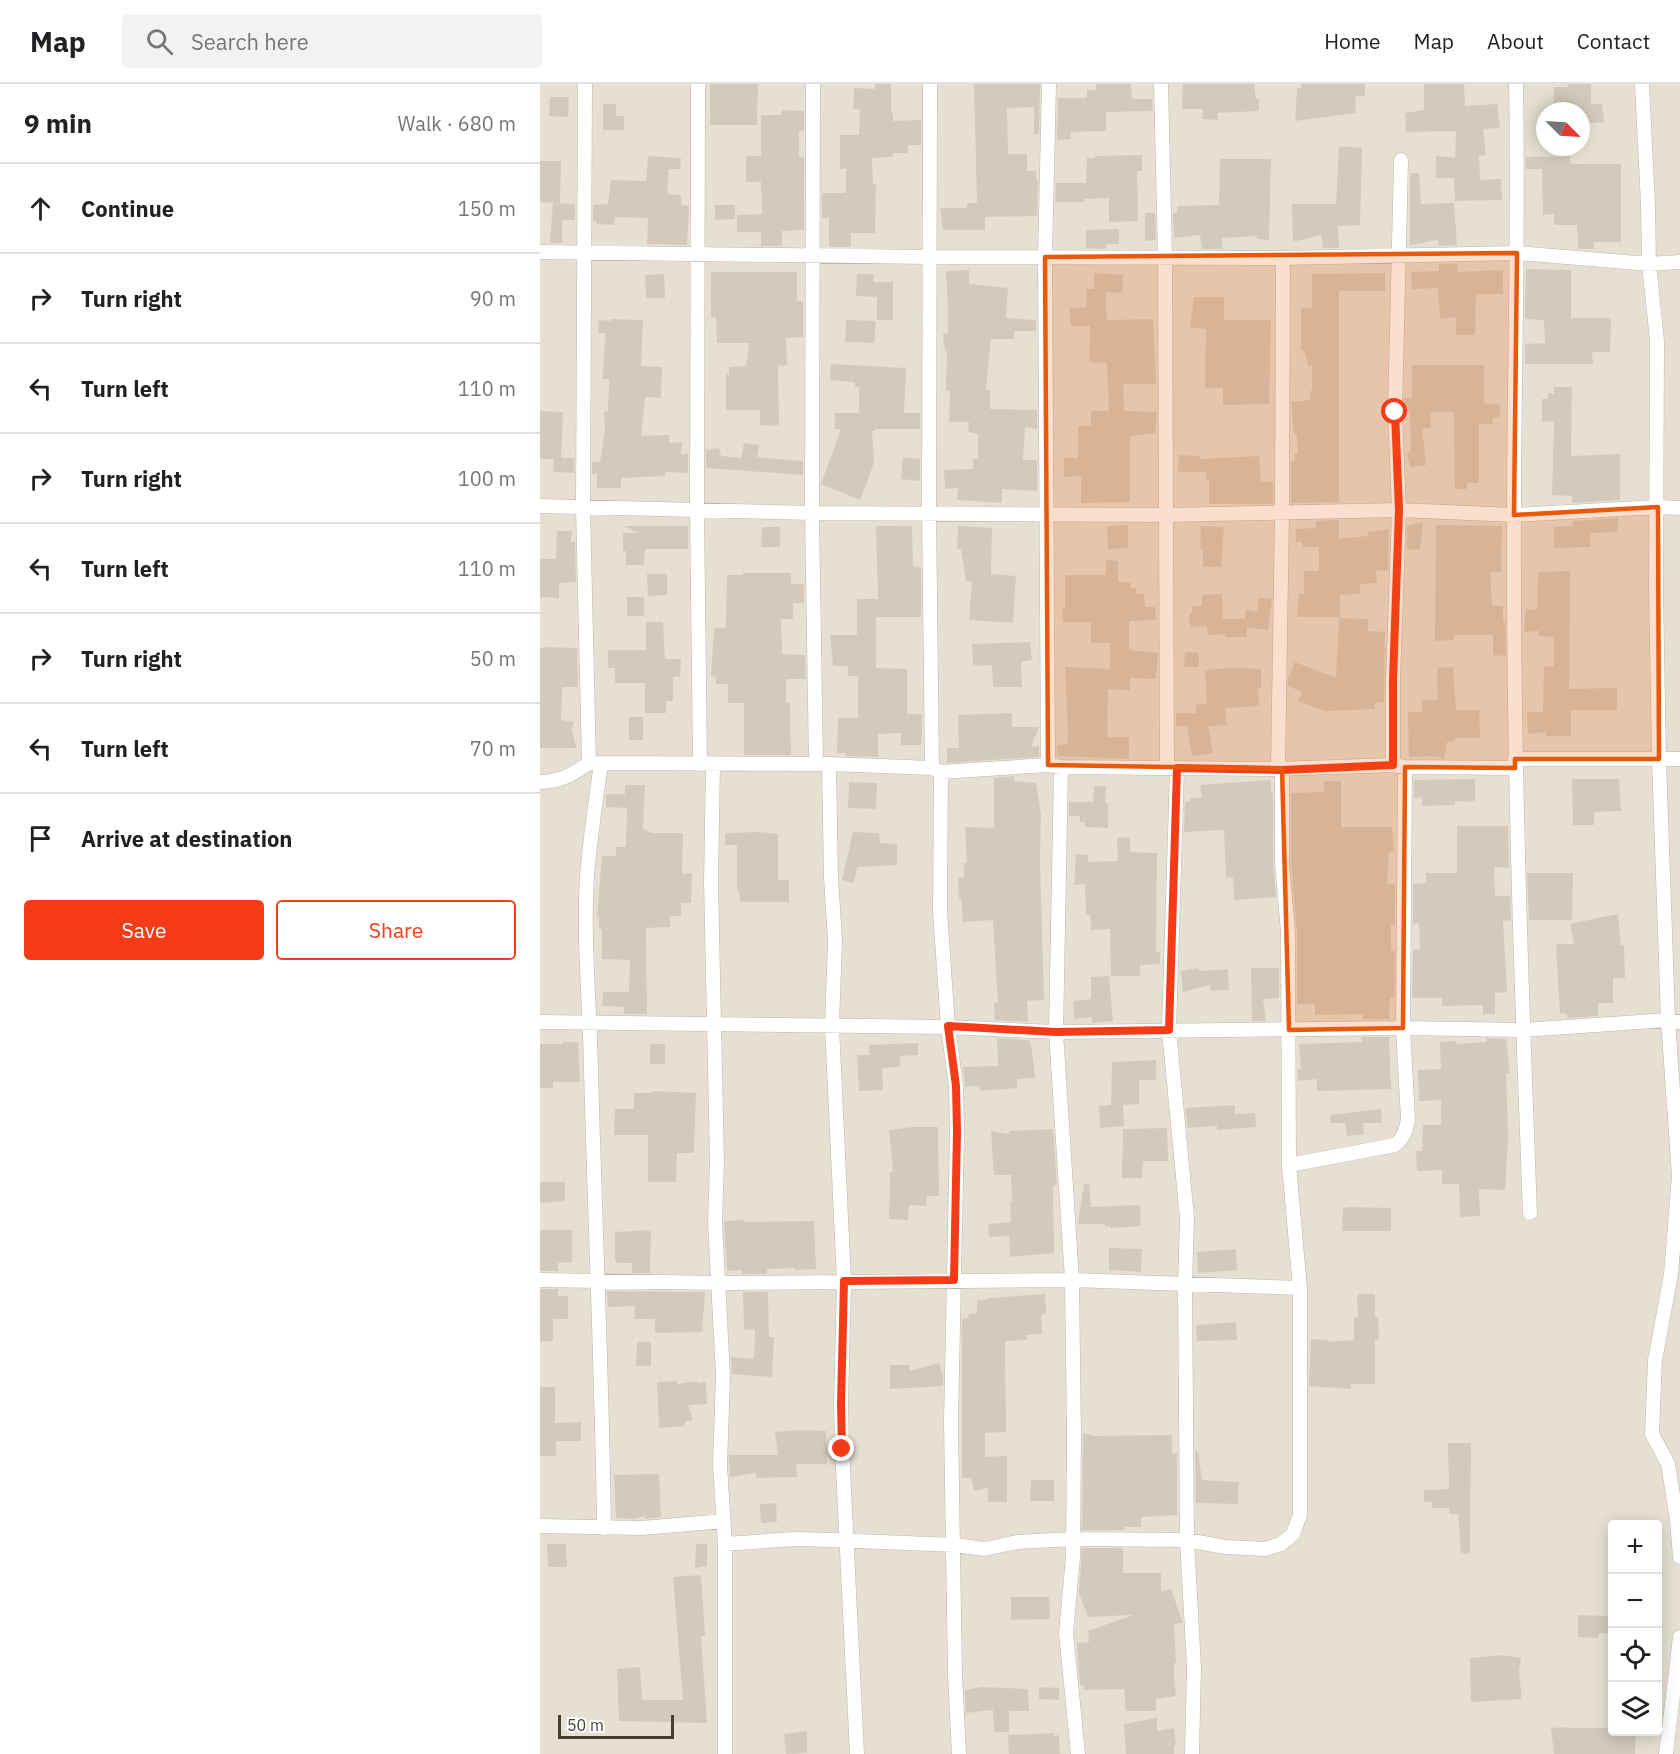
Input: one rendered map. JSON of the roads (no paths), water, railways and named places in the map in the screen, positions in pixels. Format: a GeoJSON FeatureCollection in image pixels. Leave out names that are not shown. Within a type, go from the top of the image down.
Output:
{"type":"FeatureCollection","features":[{"type":"Feature","properties":{"kind":"street"},"geometry":{"type":"LineString","coordinates":[[585,84],[583,508],[595,763],[587,876],[586,957],[590,1023],[596,1280],[603,1414],[604,1528]]}},
{"type":"Feature","properties":{"kind":"street"},"geometry":{"type":"LineString","coordinates":[[698,84],[697,511],[715,1025],[717,1162],[715,1223],[720,1283],[723,1375],[720,1466],[725,1544],[725,1754]]}},
{"type":"Feature","properties":{"kind":"street"},"geometry":{"type":"LineString","coordinates":[[813,84],[812,513],[822,764],[835,941],[832,1026],[844,1281],[841,1404],[857,1754]]}},
{"type":"Feature","properties":{"kind":"street"},"geometry":{"type":"LineString","coordinates":[[930,84],[929,513],[940,911],[948,1026],[956,1086],[957,1132],[951,1422],[959,1754]]}},
{"type":"Feature","properties":{"kind":"street"},"geometry":{"type":"LineString","coordinates":[[1049,84],[1045,257],[1045,514],[1054,766],[1056,1032],[1072,1280],[1073,1539],[1066,1634],[1078,1754]]}},
{"type":"Feature","properties":{"kind":"street"},"geometry":{"type":"LineString","coordinates":[[1161,84],[1166,256],[1166,515],[1172,768],[1169,1030],[1187,1218],[1185,1284],[1187,1540],[1194,1666],[1192,1754]]}},
{"type":"Feature","properties":{"kind":"street"},"geometry":{"type":"LineString","coordinates":[[1516,84],[1515,763],[1530,1213]]}},
{"type":"Feature","properties":{"kind":"street"},"geometry":{"type":"LineString","coordinates":[[1642,84],[1649,264],[1658,341],[1656,591],[1659,759],[1674,1021],[1678,1176],[1676,1274],[1655,1360],[1652,1434],[1668,1464],[1680,1557]]}},
{"type":"Feature","properties":{"kind":"street"},"geometry":{"type":"LineString","coordinates":[[1289,1165],[1395,1145],[1403,1138],[1408,1119],[1403,1028],[1399,766],[1393,680],[1399,510],[1395,412],[1401,160]]}},
{"type":"Feature","properties":{"kind":"street"},"geometry":{"type":"LineString","coordinates":[[540,252],[929,257],[1283,258],[1517,253],[1649,264],[1680,262]]}},
{"type":"Feature","properties":{"kind":"street"},"geometry":{"type":"LineString","coordinates":[[725,1544],[794,1539],[955,1545],[984,1549],[1017,1542],[1073,1539],[1187,1540],[1225,1547],[1265,1549],[1281,1544],[1293,1534],[1300,1515],[1300,1288],[1289,1165],[1288,932],[1282,862],[1280,769],[1283,258]]}},
{"type":"Feature","properties":{"kind":"street"},"geometry":{"type":"LineString","coordinates":[[540,506],[812,513],[1166,515],[1399,510],[1514,515],[1658,507],[1680,508]]}},
{"type":"Feature","properties":{"kind":"street"},"geometry":{"type":"LineString","coordinates":[[540,782],[551,782],[570,776],[595,763],[822,764],[936,770],[1054,766],[1280,769],[1680,759]]}},
{"type":"Feature","properties":{"kind":"street"},"geometry":{"type":"LineString","coordinates":[[540,1022],[948,1026],[1056,1032],[1403,1028],[1523,1030],[1674,1021]]}},
{"type":"Feature","properties":{"kind":"street"},"geometry":{"type":"LineString","coordinates":[[540,1280],[720,1283],[1072,1280],[1300,1288]]}},
{"type":"Feature","properties":{"kind":"street"},"geometry":{"type":"LineString","coordinates":[[540,1526],[642,1528],[724,1521]]}},
{"type":"Feature","properties":{"kind":"street"},"geometry":{"type":"LineString","coordinates":[[1666,1754],[1680,1637]]}}]}
